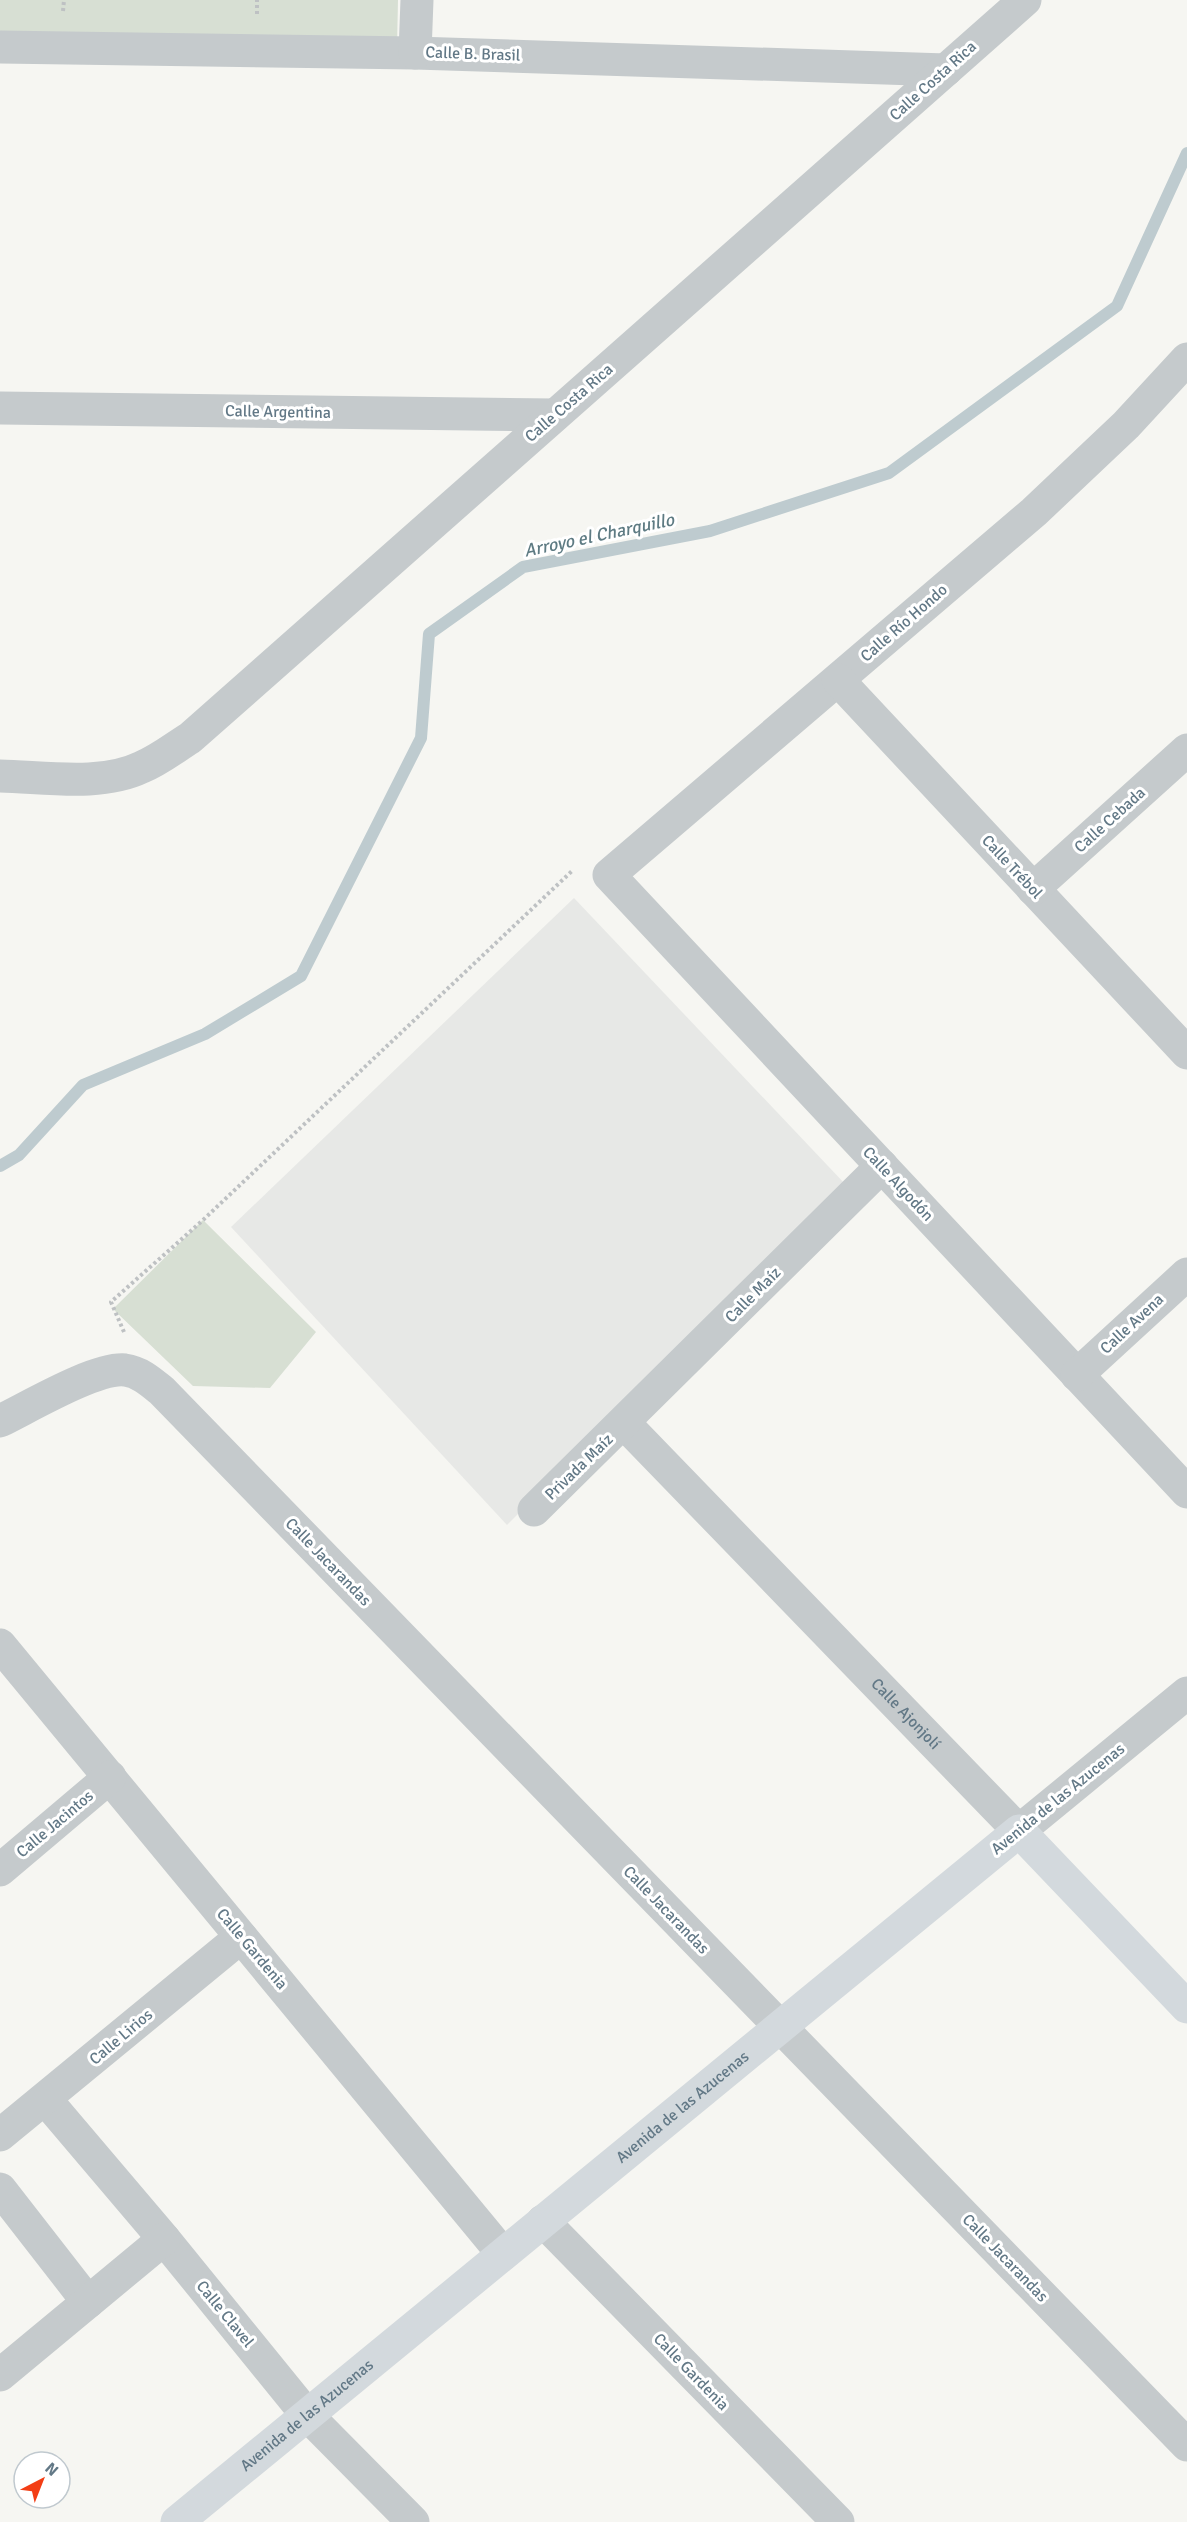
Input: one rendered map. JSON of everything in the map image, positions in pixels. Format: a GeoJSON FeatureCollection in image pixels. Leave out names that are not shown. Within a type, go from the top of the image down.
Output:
{"type":"FeatureCollection","features":[{"type":"Feature","properties":{"kind":"street"},"geometry":{"type":"LineString","coordinates":[[416,52],[417,0]]}},
{"type":"Feature","properties":{"kind":"street","name":"Calle Costa Rica"},"geometry":{"type":"LineString","coordinates":[[0,776],[97,778],[121,775],[142,768],[190,738],[1025,0]]}},
{"type":"Feature","properties":{"kind":"street","name":"Calle B. Brasil"},"geometry":{"type":"LineString","coordinates":[[0,47],[416,52],[946,70]]}},
{"type":"Feature","properties":{"kind":"street","name":"Calle Río Hondo"},"geometry":{"type":"LineString","coordinates":[[609,875],[1081,469],[1187,359]]}},
{"type":"Feature","properties":{"kind":"street","name":"Calle Argentina"},"geometry":{"type":"LineString","coordinates":[[0,408],[555,415]]}},
{"type":"Feature","properties":{"kind":"street","name":"Calle Trébol"},"geometry":{"type":"LineString","coordinates":[[838,680],[1187,1053]]}},
{"type":"Feature","properties":{"kind":"street","name":"Calle Cebada"},"geometry":{"type":"LineString","coordinates":[[1033,889],[1187,750]]}},
{"type":"Feature","properties":{"kind":"street","name":"Calle Algodón"},"geometry":{"type":"LineString","coordinates":[[609,875],[1187,1492]]}},
{"type":"Feature","properties":{"kind":"street","name":"Calle Maíz"},"geometry":{"type":"LineString","coordinates":[[624,1423],[882,1166]]}},
{"type":"Feature","properties":{"kind":"street","name":"Calle Avena"},"geometry":{"type":"LineString","coordinates":[[1077,1375],[1187,1274]]}},
{"type":"Feature","properties":{"kind":"street"},"geometry":{"type":"LineString","coordinates":[[0,1421],[101,1373],[125,1370],[144,1377]]}},
{"type":"Feature","properties":{"kind":"street","name":"Calle Jacarandas"},"geometry":{"type":"LineString","coordinates":[[144,1377],[178,1408],[1187,2445]]}},
{"type":"Feature","properties":{"kind":"street","name":"Privada Maíz"},"geometry":{"type":"LineString","coordinates":[[534,1510],[624,1423]]}},
{"type":"Feature","properties":{"kind":"street","name":"Calle Ajonjolí"},"geometry":{"type":"LineString","coordinates":[[624,1423],[1187,2007]]}},
{"type":"Feature","properties":{"kind":"street","name":"Calle Gardenia"},"geometry":{"type":"LineString","coordinates":[[0,1645],[503,2254]]}},
{"type":"Feature","properties":{"kind":"street","name":"Avenida de las Azucenas"},"geometry":{"type":"LineString","coordinates":[[177,2522],[1187,1693]]}},
{"type":"Feature","properties":{"kind":"street","name":"Calle Jacintos"},"geometry":{"type":"LineString","coordinates":[[0,1870],[110,1778]]}},
{"type":"Feature","properties":{"kind":"street","name":"Calle Lirios"},"geometry":{"type":"LineString","coordinates":[[0,2135],[46,2100],[241,1937]]}},
{"type":"Feature","properties":{"kind":"street","name":"Calle Clavel"},"geometry":{"type":"LineString","coordinates":[[46,2100],[164,2239],[308,2415],[413,2522]]}},
{"type":"Feature","properties":{"kind":"street"},"geometry":{"type":"LineString","coordinates":[[0,2189],[88,2302]]}},
{"type":"Feature","properties":{"kind":"street","name":"Calle Gardenia"},"geometry":{"type":"LineString","coordinates":[[543,2221],[838,2522]]}},
{"type":"Feature","properties":{"kind":"street"},"geometry":{"type":"LineString","coordinates":[[0,2375],[164,2239]]}},
{"type":"Feature","properties":{"kind":"path"},"geometry":{"type":"LineString","coordinates":[[257,0],[257,19]]}},
{"type":"Feature","properties":{"kind":"path"},"geometry":{"type":"LineString","coordinates":[[144,1377],[111,1302],[218,1206],[577,866],[609,875]]}},
{"type":"Feature","properties":{"kind":"shaded area"},"geometry":{"type":"Polygon","coordinates":[[[0,0],[398,0],[397,47],[0,31],[0,0]]]}},
{"type":"Feature","properties":{"kind":"shaded area"},"geometry":{"type":"Polygon","coordinates":[[[574,898],[846,1185],[507,1525],[231,1227],[574,898]]]}},
{"type":"Feature","properties":{"kind":"shaded area"},"geometry":{"type":"Polygon","coordinates":[[[203,1220],[316,1332],[270,1388],[193,1386],[113,1309],[203,1220]]]}},
{"type":"Feature","properties":{"kind":"waterway","name":"Arroyo el Charquillo"},"geometry":{"type":"LineString","coordinates":[[0,1166],[19,1155],[83,1085],[205,1034],[301,976],[421,738],[429,634],[523,567],[710,531],[889,473],[1117,306],[1187,153]]}}]}
